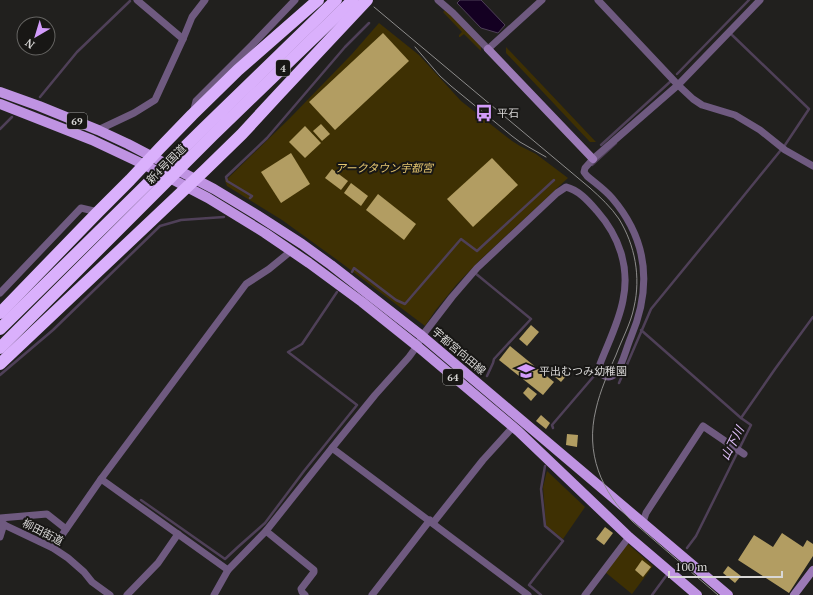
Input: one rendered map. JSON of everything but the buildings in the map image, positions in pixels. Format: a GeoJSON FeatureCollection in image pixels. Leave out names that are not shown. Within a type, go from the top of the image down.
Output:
{"type":"FeatureCollection","features":[{"type":"Feature","properties":{"kind":"highway"},"geometry":{"type":"LineString","coordinates":[[0,313],[192,115],[238,70],[318,0]]}},
{"type":"Feature","properties":{"kind":"highway","name":"新4号国道"},"geometry":{"type":"LineString","coordinates":[[0,348],[128,212],[336,0]]}},
{"type":"Feature","properties":{"kind":"highway","name":"新4号国道"},"geometry":{"type":"LineString","coordinates":[[208,132],[352,0]]}},
{"type":"Feature","properties":{"kind":"highway"},"geometry":{"type":"LineString","coordinates":[[0,364],[242,134],[367,0]]}},
{"type":"Feature","properties":{"kind":"highway","name":"新4号国道"},"geometry":{"type":"LineString","coordinates":[[0,329],[128,212]]}},
{"type":"Feature","properties":{"kind":"main road","name":"69"},"geometry":{"type":"LineString","coordinates":[[0,92],[98,130],[149,160]]}},
{"type":"Feature","properties":{"kind":"main road","name":"69"},"geometry":{"type":"LineString","coordinates":[[0,104],[92,140],[149,160]]}},
{"type":"Feature","properties":{"kind":"main road","name":"宇都宮向田線"},"geometry":{"type":"LineString","coordinates":[[149,160],[191,183],[208,198],[291,251],[362,302],[514,427],[630,537],[697,595]]}},
{"type":"Feature","properties":{"kind":"main road","name":"宇都宮向田線"},"geometry":{"type":"LineString","coordinates":[[191,183],[214,189],[257,215],[331,264],[422,336],[728,595]]}},
{"type":"Feature","properties":{"kind":"street"},"geometry":{"type":"LineString","coordinates":[[137,0],[183,39]]}},
{"type":"Feature","properties":{"kind":"street"},"geometry":{"type":"LineString","coordinates":[[98,130],[134,113],[155,100],[192,17],[205,0]]}},
{"type":"Feature","properties":{"kind":"street"},"geometry":{"type":"LineString","coordinates":[[192,115],[196,101],[295,0]]}},
{"type":"Feature","properties":{"kind":"street"},"geometry":{"type":"LineString","coordinates":[[438,0],[453,13],[593,159]]}},
{"type":"Feature","properties":{"kind":"street"},"geometry":{"type":"LineString","coordinates":[[488,49],[542,0]]}},
{"type":"Feature","properties":{"kind":"street"},"geometry":{"type":"LineString","coordinates":[[598,0],[693,99],[702,105],[735,115],[760,130],[785,150],[813,166]]}},
{"type":"Feature","properties":{"kind":"street"},"geometry":{"type":"LineString","coordinates":[[214,595],[228,570],[266,531],[375,395],[409,357],[422,336],[452,297],[477,268],[557,193],[566,187],[571,188],[586,199],[602,216],[614,235],[620,250],[624,267],[625,285],[623,299],[620,314],[599,367],[602,374],[609,377],[613,376],[618,371],[639,315],[643,297],[644,271],[641,253],[629,222],[611,197],[587,176],[584,172],[585,168],[593,159],[680,87],[760,0]]}},
{"type":"Feature","properties":{"kind":"street"},"geometry":{"type":"LineString","coordinates":[[0,293],[81,208],[98,212]]}},
{"type":"Feature","properties":{"kind":"street"},"geometry":{"type":"LineString","coordinates":[[53,548],[101,480],[246,284],[269,269],[291,251]]}},
{"type":"Feature","properties":{"kind":"street"},"geometry":{"type":"LineString","coordinates":[[643,522],[646,513],[703,426],[743,453]]}},
{"type":"Feature","properties":{"kind":"street"},"geometry":{"type":"LineString","coordinates":[[372,595],[483,460],[514,427]]}},
{"type":"Feature","properties":{"kind":"street"},"geometry":{"type":"LineString","coordinates":[[332,448],[527,595]]}},
{"type":"Feature","properties":{"kind":"street"},"geometry":{"type":"LineString","coordinates":[[101,480],[228,570]]}},
{"type":"Feature","properties":{"kind":"street"},"geometry":{"type":"LineString","coordinates":[[0,536],[1,522],[46,514],[66,528]]}},
{"type":"Feature","properties":{"kind":"street","name":"柳田街道"},"geometry":{"type":"LineString","coordinates":[[1,522],[53,548],[68,558],[84,572],[92,582],[110,595]]}},
{"type":"Feature","properties":{"kind":"street"},"geometry":{"type":"LineString","coordinates":[[266,531],[314,570],[301,589],[305,595]]}},
{"type":"Feature","properties":{"kind":"street"},"geometry":{"type":"LineString","coordinates":[[127,595],[158,563],[178,534]]}},
{"type":"Feature","properties":{"kind":"street"},"geometry":{"type":"LineString","coordinates":[[585,595],[630,537]]}},
{"type":"Feature","properties":{"kind":"street"},"geometry":{"type":"LineString","coordinates":[[794,595],[813,570]]}},
{"type":"Feature","properties":{"kind":"green space"},"geometry":{"type":"Polygon","coordinates":[[[446,9],[481,45],[481,51],[464,34],[459,37],[462,32],[443,12],[446,9]]]}},
{"type":"Feature","properties":{"kind":"green space","name":"アークタウン宇都宮"},"geometry":{"type":"Polygon","coordinates":[[[379,23],[419,55],[461,101],[512,141],[536,154],[568,178],[479,261],[457,284],[425,326],[282,220],[227,186],[225,181],[290,118],[352,54],[379,23]]]}},
{"type":"Feature","properties":{"kind":"green space"},"geometry":{"type":"Polygon","coordinates":[[[506,47],[596,142],[590,142],[506,53],[506,47]]]}},
{"type":"Feature","properties":{"kind":"green space"},"geometry":{"type":"Polygon","coordinates":[[[547,471],[585,507],[563,539],[546,526],[543,487],[547,471]]]}},
{"type":"Feature","properties":{"kind":"green space"},"geometry":{"type":"Polygon","coordinates":[[[628,544],[653,566],[632,594],[605,572],[628,544]]]}},
{"type":"Feature","properties":{"kind":"shaded area"},"geometry":{"type":"Polygon","coordinates":[[[460,0],[481,0],[505,25],[498,33],[481,28],[457,3],[460,0]]]}},
{"type":"Feature","properties":{"kind":"waterway"},"geometry":{"type":"LineString","coordinates":[[677,74],[749,0]]}},
{"type":"Feature","properties":{"kind":"waterway"},"geometry":{"type":"LineString","coordinates":[[40,97],[77,52],[130,1]]}},
{"type":"Feature","properties":{"kind":"waterway"},"geometry":{"type":"LineString","coordinates":[[250,198],[252,196],[227,181],[226,177],[267,138],[345,47],[369,23]]}},
{"type":"Feature","properties":{"kind":"waterway"},"geometry":{"type":"LineString","coordinates":[[619,383],[651,309],[785,145],[809,109],[731,34]]}},
{"type":"Feature","properties":{"kind":"waterway"},"geometry":{"type":"LineString","coordinates":[[601,145],[671,81]]}},
{"type":"Feature","properties":{"kind":"waterway"},"geometry":{"type":"LineString","coordinates":[[0,129],[12,117]]}},
{"type":"Feature","properties":{"kind":"waterway"},"geometry":{"type":"LineString","coordinates":[[592,165],[616,143]]}},
{"type":"Feature","properties":{"kind":"waterway"},"geometry":{"type":"LineString","coordinates":[[352,272],[354,268],[396,300],[405,304],[461,239],[477,251],[554,180]]}},
{"type":"Feature","properties":{"kind":"waterway"},"geometry":{"type":"LineString","coordinates":[[0,375],[53,330],[160,226],[181,220],[224,217]]}},
{"type":"Feature","properties":{"kind":"waterway"},"geometry":{"type":"LineString","coordinates":[[475,273],[531,319],[494,359],[487,376]]}},
{"type":"Feature","properties":{"kind":"waterway"},"geometry":{"type":"LineString","coordinates":[[141,500],[225,559],[265,523],[304,471],[357,405],[288,352],[302,344],[337,292]]}},
{"type":"Feature","properties":{"kind":"waterway","name":"山下川"},"geometry":{"type":"LineString","coordinates":[[687,548],[696,536],[751,425],[741,418],[813,317]]}},
{"type":"Feature","properties":{"kind":"waterway"},"geometry":{"type":"LineString","coordinates":[[641,330],[741,418]]}},
{"type":"Feature","properties":{"kind":"waterway"},"geometry":{"type":"LineString","coordinates":[[553,428],[552,425],[594,376]]}},
{"type":"Feature","properties":{"kind":"waterway"},"geometry":{"type":"LineString","coordinates":[[541,595],[529,585],[563,541],[545,526],[541,489],[545,466]]}},
{"type":"Feature","properties":{"kind":"waterway","name":"山下川"},"geometry":{"type":"LineString","coordinates":[[652,595],[666,576]]}},
{"type":"Feature","properties":{"kind":"tram line"},"geometry":{"type":"LineString","coordinates":[[374,7],[590,188],[609,206],[625,229],[633,250],[637,273],[636,296],[631,319],[604,382],[596,409],[593,425],[594,456],[604,485],[622,510],[633,522],[718,595]]}},
{"type":"Feature","properties":{"kind":"tram line"},"geometry":{"type":"LineString","coordinates":[[415,47],[440,76],[451,86],[520,142],[546,157]]}},
{"type":"Feature","properties":{"kind":"place","name":"平石"},"geometry":{"type":"Point","coordinates":[484,113]}},
{"type":"Feature","properties":{"kind":"place","name":"平出むつみ幼稚園"},"geometry":{"type":"Point","coordinates":[526,371]}}]}
